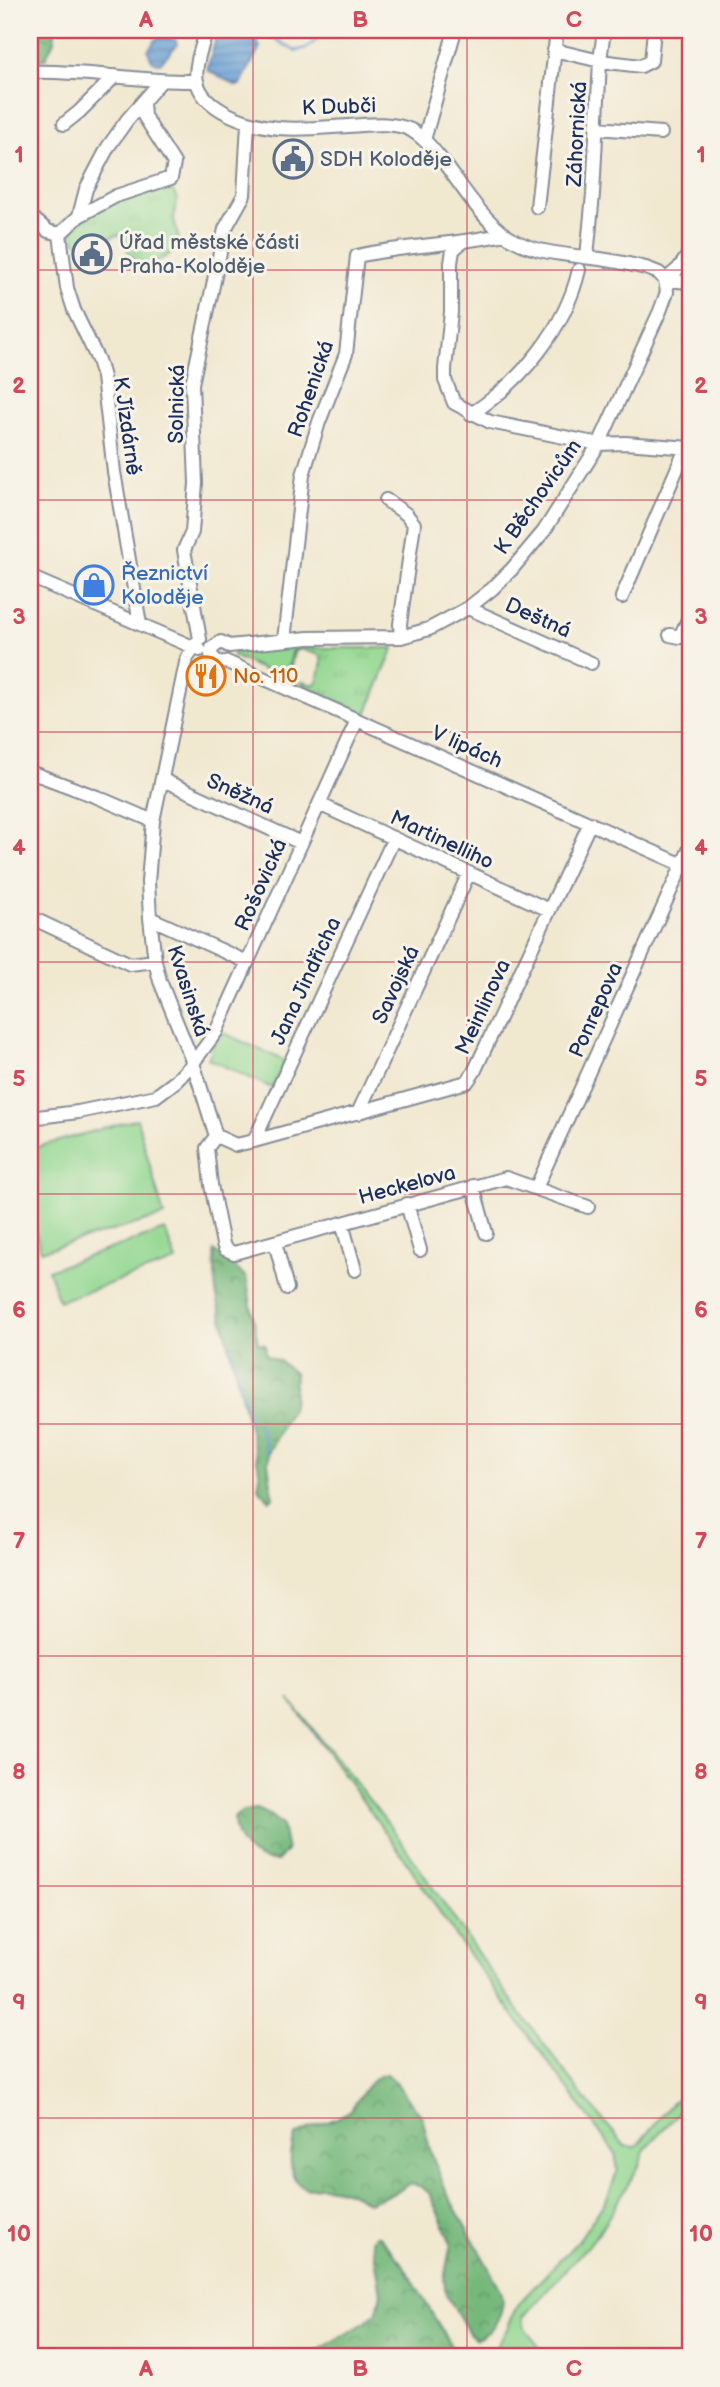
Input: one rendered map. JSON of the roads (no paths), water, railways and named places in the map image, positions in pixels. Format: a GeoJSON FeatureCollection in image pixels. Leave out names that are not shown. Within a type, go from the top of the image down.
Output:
{"type":"FeatureCollection","features":[{"type":"Feature","properties":{"kind":"street"},"geometry":{"type":"LineString","coordinates":[[30,72],[59,71],[161,82],[195,81],[196,66],[206,30]]}},
{"type":"Feature","properties":{"kind":"street"},"geometry":{"type":"LineString","coordinates":[[424,140],[455,30]]}},
{"type":"Feature","properties":{"kind":"street","name":"Záhornická"},"geometry":{"type":"LineString","coordinates":[[537,206],[557,30]]}},
{"type":"Feature","properties":{"kind":"street"},"geometry":{"type":"LineString","coordinates":[[604,30],[600,61],[641,66],[651,61],[654,30]]}},
{"type":"Feature","properties":{"kind":"street","name":"Záhornická"},"geometry":{"type":"LineString","coordinates":[[554,50],[600,61],[587,257]]}},
{"type":"Feature","properties":{"kind":"street"},"geometry":{"type":"LineString","coordinates":[[64,124],[115,76]]}},
{"type":"Feature","properties":{"kind":"street","name":"K Dubči"},"geometry":{"type":"LineString","coordinates":[[195,81],[208,101],[248,123],[294,129],[387,125],[411,130],[424,140],[477,206],[505,234],[524,246],[543,252],[646,268],[659,273],[666,280],[690,282]]}},
{"type":"Feature","properties":{"kind":"street"},"geometry":{"type":"LineString","coordinates":[[79,216],[86,188],[108,147],[127,120],[161,82]]}},
{"type":"Feature","properties":{"kind":"street"},"geometry":{"type":"LineString","coordinates":[[30,216],[48,231],[60,234],[79,216],[116,196],[171,178],[174,163],[144,116],[143,103]]}},
{"type":"Feature","properties":{"kind":"street","name":"Solnická"},"geometry":{"type":"LineString","coordinates":[[204,650],[184,550],[192,532],[196,483],[192,384],[225,229],[244,195],[248,123]]}},
{"type":"Feature","properties":{"kind":"street"},"geometry":{"type":"LineString","coordinates":[[597,128],[661,133]]}},
{"type":"Feature","properties":{"kind":"street","name":"K Jízdárně"},"geometry":{"type":"LineString","coordinates":[[60,234],[70,299],[103,377],[114,472],[140,624]]}},
{"type":"Feature","properties":{"kind":"street","name":"Rohenická"},"geometry":{"type":"LineString","coordinates":[[284,640],[303,475],[319,422],[346,354],[357,256],[381,250],[505,234]]}},
{"type":"Feature","properties":{"kind":"street"},"geometry":{"type":"LineString","coordinates":[[463,241],[453,250],[451,263],[451,312],[445,380],[454,403],[490,422],[599,444],[625,443],[688,448],[622,597]]}},
{"type":"Feature","properties":{"kind":"street","name":"K Běchovicům"},"geometry":{"type":"LineString","coordinates":[[204,650],[221,642],[229,646],[284,640],[401,637],[429,629],[468,608],[492,589],[536,541],[599,444],[664,301],[666,280],[690,253]]}},
{"type":"Feature","properties":{"kind":"street"},"geometry":{"type":"LineString","coordinates":[[471,414],[488,403],[543,349],[574,292],[579,270]]}},
{"type":"Feature","properties":{"kind":"street"},"geometry":{"type":"LineString","coordinates":[[386,500],[407,514],[414,524],[400,624],[401,637]]}},
{"type":"Feature","properties":{"kind":"street"},"geometry":{"type":"LineString","coordinates":[[30,577],[204,650]]}},
{"type":"Feature","properties":{"kind":"street","name":"Deštná"},"geometry":{"type":"LineString","coordinates":[[468,608],[592,663]]}},
{"type":"Feature","properties":{"kind":"street"},"geometry":{"type":"LineString","coordinates":[[670,635],[680,637],[690,615]]}},
{"type":"Feature","properties":{"kind":"street"},"geometry":{"type":"LineString","coordinates":[[227,662],[232,655],[229,646]]}},
{"type":"Feature","properties":{"kind":"street","name":"V lipách"},"geometry":{"type":"LineString","coordinates":[[204,650],[218,663],[227,662],[686,866]]}},
{"type":"Feature","properties":{"kind":"street","name":"Kvasinská"},"geometry":{"type":"LineString","coordinates":[[204,650],[187,658],[153,821],[148,882],[155,961],[193,1063],[216,1136],[208,1148],[211,1185],[223,1244],[225,1249],[234,1253]]}},
{"type":"Feature","properties":{"kind":"street","name":"Rošovická"},"geometry":{"type":"LineString","coordinates":[[30,1118],[78,1112],[156,1096],[176,1081],[193,1063],[213,1037],[357,720]]}},
{"type":"Feature","properties":{"kind":"street"},"geometry":{"type":"LineString","coordinates":[[30,772],[153,821]]}},
{"type":"Feature","properties":{"kind":"street","name":"Sněžná"},"geometry":{"type":"LineString","coordinates":[[163,780],[301,843]]}},
{"type":"Feature","properties":{"kind":"street","name":"Martinelliho"},"geometry":{"type":"LineString","coordinates":[[319,804],[549,910]]}},
{"type":"Feature","properties":{"kind":"street","name":"Meinlinova"},"geometry":{"type":"LineString","coordinates":[[216,1136],[236,1145],[254,1141],[462,1084],[471,1078],[590,823]]}},
{"type":"Feature","properties":{"kind":"street","name":"Jana Jindřicha"},"geometry":{"type":"LineString","coordinates":[[254,1141],[394,838]]}},
{"type":"Feature","properties":{"kind":"street","name":"Ponrepova"},"geometry":{"type":"LineString","coordinates":[[536,1188],[686,866],[690,848]]}},
{"type":"Feature","properties":{"kind":"street","name":"Savojská"},"geometry":{"type":"LineString","coordinates":[[358,1113],[469,873]]}},
{"type":"Feature","properties":{"kind":"street"},"geometry":{"type":"LineString","coordinates":[[30,917],[130,964],[155,961]]}},
{"type":"Feature","properties":{"kind":"street"},"geometry":{"type":"LineString","coordinates":[[150,918],[247,962]]}},
{"type":"Feature","properties":{"kind":"street","name":"Heckelova"},"geometry":{"type":"LineString","coordinates":[[234,1253],[506,1178],[589,1207]]}},
{"type":"Feature","properties":{"kind":"street"},"geometry":{"type":"LineString","coordinates":[[473,1186],[486,1233]]}},
{"type":"Feature","properties":{"kind":"street"},"geometry":{"type":"LineString","coordinates":[[407,1205],[420,1250]]}},
{"type":"Feature","properties":{"kind":"street"},"geometry":{"type":"LineString","coordinates":[[342,1223],[355,1270]]}},
{"type":"Feature","properties":{"kind":"street"},"geometry":{"type":"LineString","coordinates":[[275,1242],[287,1289]]}},
{"type":"Feature","properties":{"kind":"water"},"geometry":{"type":"Polygon","coordinates":[[[218,30],[255,30],[260,34],[255,38],[260,47],[241,84],[237,86],[207,70],[218,30]]]}},
{"type":"Feature","properties":{"kind":"water"},"geometry":{"type":"Polygon","coordinates":[[[158,37],[176,40],[177,45],[160,63],[152,60],[148,50],[158,37]]]}},
{"type":"Feature","properties":{"kind":"waterway"},"geometry":{"type":"LineString","coordinates":[[260,34],[272,37],[295,51],[307,48],[327,30]]}},
{"type":"Feature","properties":{"kind":"waterway"},"geometry":{"type":"LineString","coordinates":[[231,1345],[250,1422]]}},
{"type":"Feature","properties":{"kind":"waterway"},"geometry":{"type":"LineString","coordinates":[[259,1424],[267,1453]]}},
{"type":"Feature","properties":{"kind":"place","name":"SDH Koloděje"},"geometry":{"type":"Point","coordinates":[293,159]}},
{"type":"Feature","properties":{"kind":"place","name":"Úřad městské části Praha-Koloděje"},"geometry":{"type":"Point","coordinates":[92,254]}},
{"type":"Feature","properties":{"kind":"place","name":"Řeznictví Koloděje"},"geometry":{"type":"Point","coordinates":[94,585]}},
{"type":"Feature","properties":{"kind":"place","name":"No. 110"},"geometry":{"type":"Point","coordinates":[206,676]}}]}
